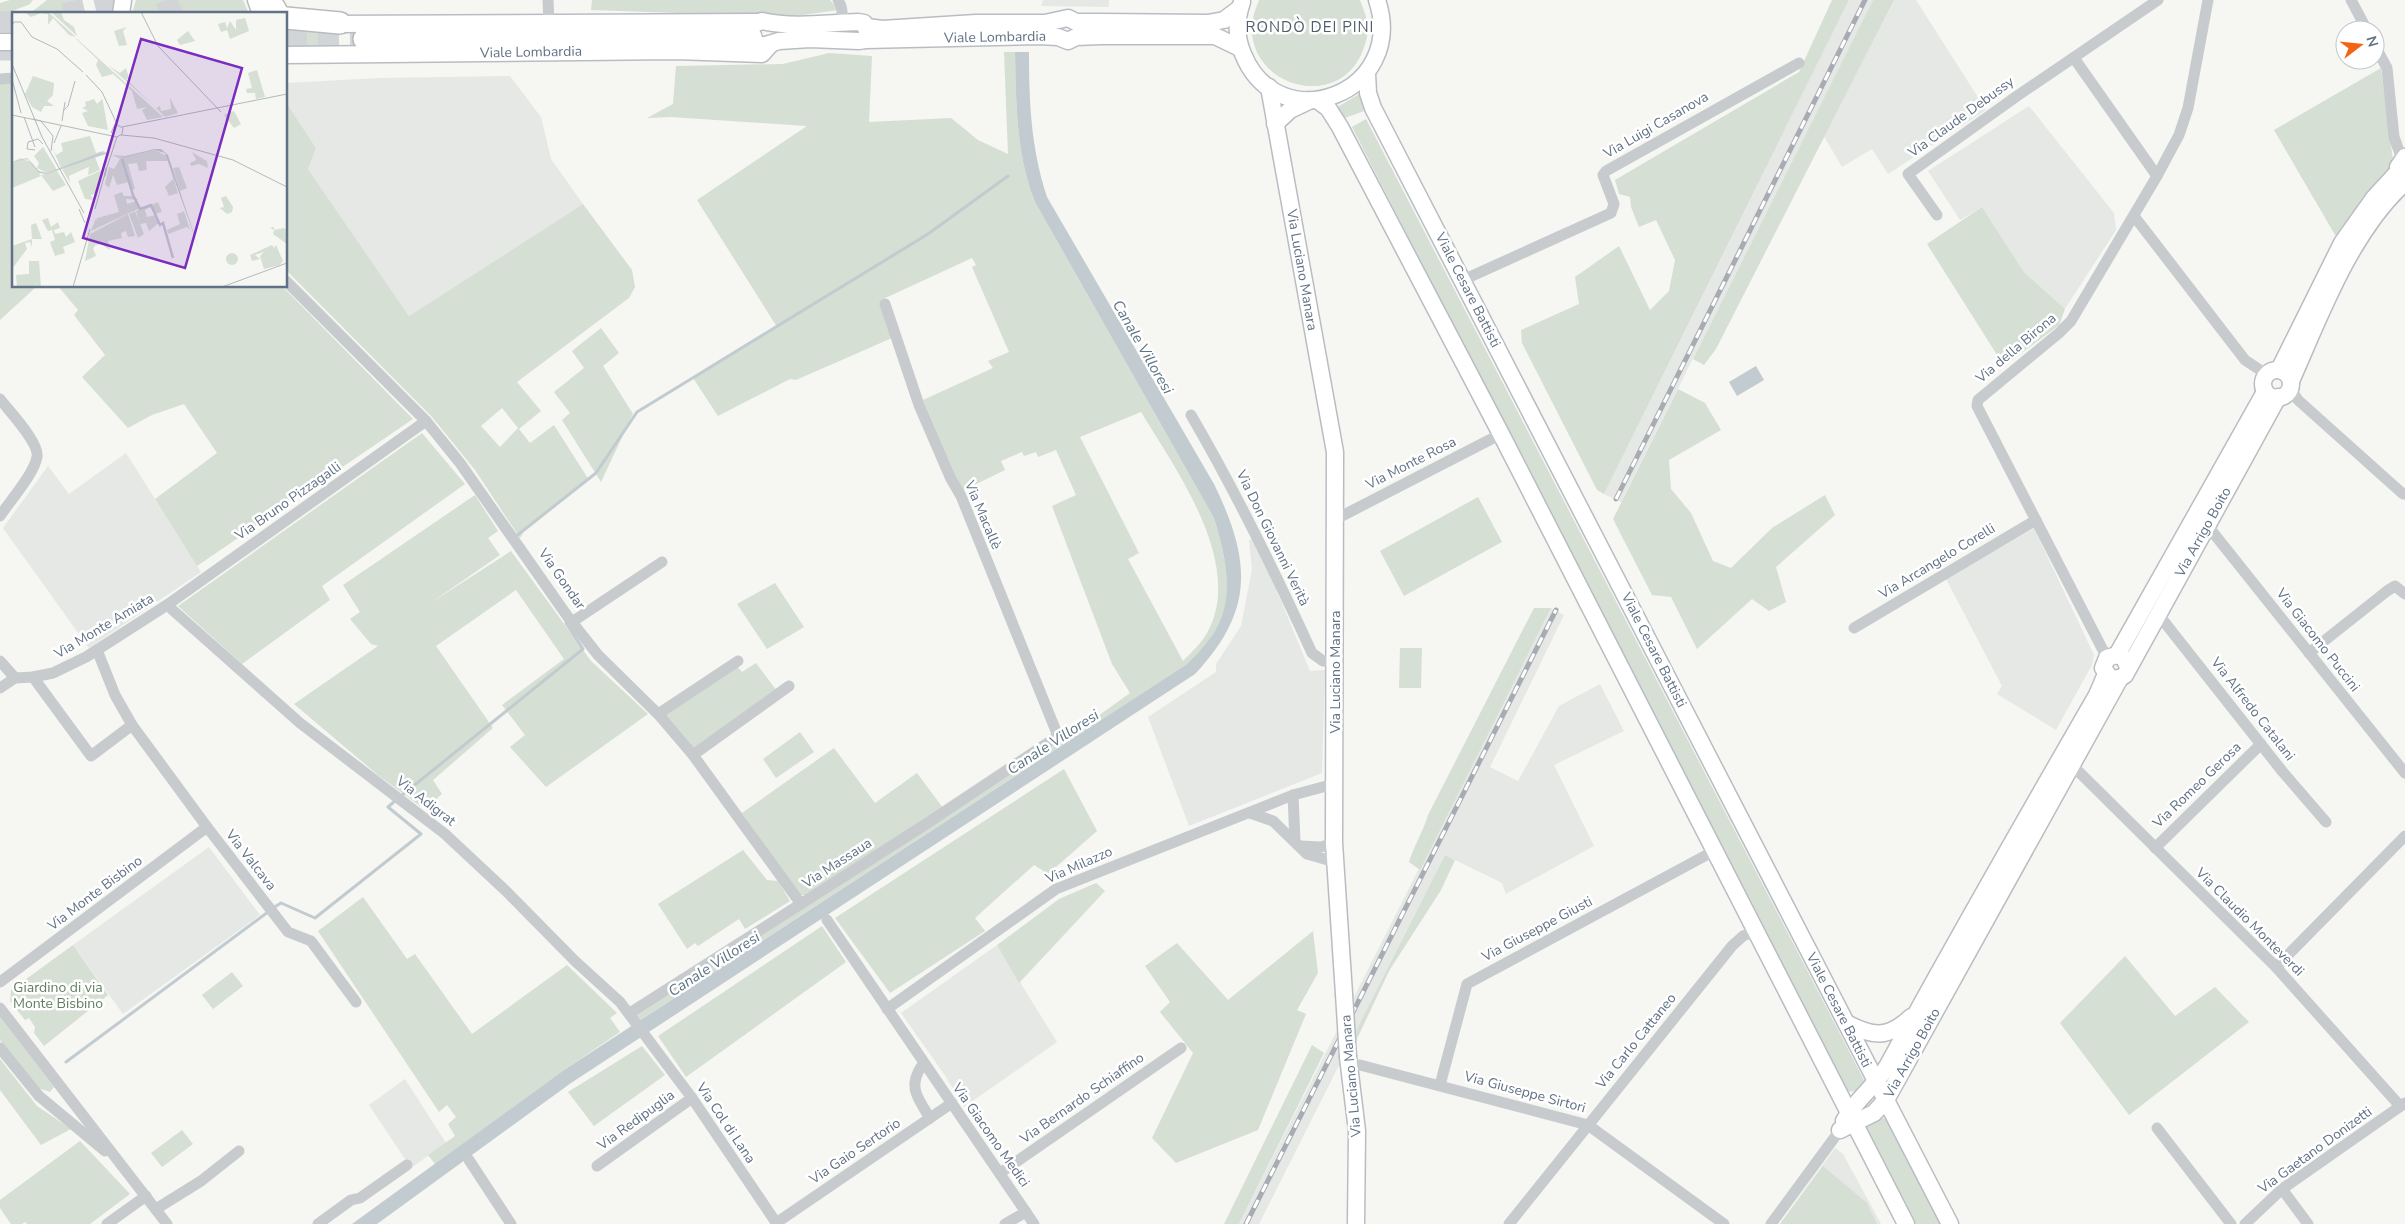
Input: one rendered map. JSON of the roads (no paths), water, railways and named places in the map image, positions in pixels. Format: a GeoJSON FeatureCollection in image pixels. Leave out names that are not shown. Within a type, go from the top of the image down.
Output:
{"type":"FeatureCollection","features":[{"type":"Feature","properties":{"kind":"highway"},"geometry":{"type":"LineString","coordinates":[[288,18],[340,23]]}},
{"type":"Feature","properties":{"kind":"highway"},"geometry":{"type":"LineString","coordinates":[[364,39],[738,35],[754,29]]}},
{"type":"Feature","properties":{"kind":"main road","name":"Viale Lombardia"},"geometry":{"type":"LineString","coordinates":[[754,29],[757,45],[810,39],[851,42],[866,33],[882,29],[976,23],[1045,23],[1068,18],[1076,22],[1208,23],[1224,20],[1241,4]]}},
{"type":"Feature","properties":{"kind":"main road"},"geometry":{"type":"LineString","coordinates":[[1241,4],[1237,28],[1240,48],[1246,63],[1256,76],[1269,88],[1288,97],[1313,100],[1328,108],[1340,127],[1501,434],[1755,931],[1848,1122],[1906,1224]]}},
{"type":"Feature","properties":{"kind":"main road"},"geometry":{"type":"LineString","coordinates":[[1275,124],[1290,110],[1313,100],[1336,96],[1353,87],[1367,74],[1380,47],[1383,30],[1381,4]]}},
{"type":"Feature","properties":{"kind":"main road","name":"Viale Lombardia"},"geometry":{"type":"LineString","coordinates":[[288,25],[304,28],[340,23],[549,24],[754,29],[858,22],[864,23],[866,33]]}},
{"type":"Feature","properties":{"kind":"main road","name":"Viale Lombardia"},"geometry":{"type":"LineString","coordinates":[[866,33],[1038,36],[1058,37],[1068,41],[1076,37],[1101,36],[1215,36],[1240,48]]}},
{"type":"Feature","properties":{"kind":"main road","name":"Viale Lombardia"},"geometry":{"type":"LineString","coordinates":[[288,55],[658,51],[762,54],[771,44]]}},
{"type":"Feature","properties":{"kind":"main road","name":"Viale Cesare Battisti"},"geometry":{"type":"LineString","coordinates":[[1367,74],[1368,93],[1373,108],[1950,1224]]}},
{"type":"Feature","properties":{"kind":"main road","name":"Via Luciano Manara"},"geometry":{"type":"LineString","coordinates":[[1269,88],[1336,464],[1334,843],[1349,1061],[1357,1131],[1356,1224]]}},
{"type":"Feature","properties":{"kind":"main road","name":"Via Arrigo Boito"},"geometry":{"type":"LineString","coordinates":[[1848,1122],[1874,1113],[1886,1100],[2072,765],[2116,666],[2158,614],[2358,242],[2403,177]]}},
{"type":"Feature","properties":{"kind":"main road","name":"Via Arrigo Boito"},"geometry":{"type":"LineString","coordinates":[[1848,1122],[1886,1068],[2096,695],[2116,666],[2281,387]]}},
{"type":"Feature","properties":{"kind":"main road"},"geometry":{"type":"LineString","coordinates":[[1846,1023],[1870,1033],[1888,1033],[1903,1024],[1921,1003]]}},
{"type":"Feature","properties":{"kind":"street"},"geometry":{"type":"LineString","coordinates":[[548,0],[549,24]]}},
{"type":"Feature","properties":{"kind":"street"},"geometry":{"type":"LineString","coordinates":[[838,0],[844,23]]}},
{"type":"Feature","properties":{"kind":"street","name":"Via Claude Debussy"},"geometry":{"type":"LineString","coordinates":[[1937,216],[1908,174],[2158,0]]}},
{"type":"Feature","properties":{"kind":"street","name":"Via della Birona"},"geometry":{"type":"LineString","coordinates":[[2116,666],[2036,520],[1977,406],[1978,400],[2060,333],[2071,321],[2157,176],[2179,135],[2188,108],[2208,0]]}},
{"type":"Feature","properties":{"kind":"street"},"geometry":{"type":"LineString","coordinates":[[2351,0],[2362,20]]}},
{"type":"Feature","properties":{"kind":"street"},"geometry":{"type":"LineString","coordinates":[[2074,58],[2157,176]]}},
{"type":"Feature","properties":{"kind":"street","name":"Via Luigi Casanova"},"geometry":{"type":"LineString","coordinates":[[1463,280],[1611,213],[1614,204],[1604,180],[1603,175],[1606,171],[1799,63]]}},
{"type":"Feature","properties":{"kind":"street"},"geometry":{"type":"LineString","coordinates":[[2385,64],[2387,68],[2394,137],[2403,177]]}},
{"type":"Feature","properties":{"kind":"street"},"geometry":{"type":"LineString","coordinates":[[2134,216],[2246,360],[2281,387],[2403,494]]}},
{"type":"Feature","properties":{"kind":"street","name":"Via Gondar"},"geometry":{"type":"LineString","coordinates":[[288,283],[426,421],[506,526],[572,622],[598,655],[658,714],[693,755],[801,904]]}},
{"type":"Feature","properties":{"kind":"street","name":"Via Macallè"},"geometry":{"type":"LineString","coordinates":[[885,304],[919,405],[951,479],[962,496],[1058,736]]}},
{"type":"Feature","properties":{"kind":"street"},"geometry":{"type":"LineString","coordinates":[[0,399],[34,443],[38,456],[0,516]]}},
{"type":"Feature","properties":{"kind":"street","name":"Via Don Giovanni Verità"},"geometry":{"type":"LineString","coordinates":[[1191,415],[1232,487],[1312,653],[1322,661],[1335,661]]}},
{"type":"Feature","properties":{"kind":"street","name":"Via Bruno Pizzagalli"},"geometry":{"type":"LineString","coordinates":[[168,605],[426,421]]}},
{"type":"Feature","properties":{"kind":"street","name":"Via Monte Rosa"},"geometry":{"type":"LineString","coordinates":[[1336,519],[1501,434]]}},
{"type":"Feature","properties":{"kind":"street","name":"Via Arcangelo Corelli"},"geometry":{"type":"LineString","coordinates":[[1854,628],[2036,520]]}},
{"type":"Feature","properties":{"kind":"street","name":"Via Giacomo Puccini"},"geometry":{"type":"LineString","coordinates":[[2207,525],[2405,773]]}},
{"type":"Feature","properties":{"kind":"street"},"geometry":{"type":"LineString","coordinates":[[572,622],[662,562]]}},
{"type":"Feature","properties":{"kind":"street"},"geometry":{"type":"LineString","coordinates":[[2309,653],[2395,586],[2405,594]]}},
{"type":"Feature","properties":{"kind":"street","name":"Via Monte Amiata"},"geometry":{"type":"LineString","coordinates":[[15,678],[32,678],[67,668],[168,605]]}},
{"type":"Feature","properties":{"kind":"street","name":"Via Adigrat"},"geometry":{"type":"LineString","coordinates":[[168,605],[300,723],[445,834],[632,1016],[648,1038]]}},
{"type":"Feature","properties":{"kind":"street","name":"Via Alfredo Catalani"},"geometry":{"type":"LineString","coordinates":[[2158,614],[2261,744],[2326,822]]}},
{"type":"Feature","properties":{"kind":"street","name":"Via Valcava"},"geometry":{"type":"LineString","coordinates":[[96,650],[115,695],[132,725],[207,827],[288,932],[310,941],[356,1002]]}},
{"type":"Feature","properties":{"kind":"street"},"geometry":{"type":"LineString","coordinates":[[0,661],[15,678],[0,688]]}},
{"type":"Feature","properties":{"kind":"street"},"geometry":{"type":"LineString","coordinates":[[658,714],[738,661]]}},
{"type":"Feature","properties":{"kind":"street"},"geometry":{"type":"LineString","coordinates":[[32,678],[91,756],[132,725]]}},
{"type":"Feature","properties":{"kind":"street"},"geometry":{"type":"LineString","coordinates":[[693,755],[789,686]]}},
{"type":"Feature","properties":{"kind":"street","name":"Via Massaua"},"geometry":{"type":"LineString","coordinates":[[632,1016],[801,904],[933,820],[1058,736]]}},
{"type":"Feature","properties":{"kind":"street","name":"Via Romeo Gerosa"},"geometry":{"type":"LineString","coordinates":[[2155,848],[2261,744]]}},
{"type":"Feature","properties":{"kind":"street","name":"Via Claudio Monteverdi"},"geometry":{"type":"LineString","coordinates":[[2072,765],[2276,967],[2403,1105]]}},
{"type":"Feature","properties":{"kind":"street","name":"Via Milazzo"},"geometry":{"type":"LineString","coordinates":[[887,1009],[1056,890],[1293,795],[1334,784]]}},
{"type":"Feature","properties":{"kind":"street"},"geometry":{"type":"LineString","coordinates":[[1293,795],[1298,844]]}},
{"type":"Feature","properties":{"kind":"street"},"geometry":{"type":"LineString","coordinates":[[1250,812],[1273,821],[1307,854],[1335,862]]}},
{"type":"Feature","properties":{"kind":"street","name":"Via Monte Bisbino"},"geometry":{"type":"LineString","coordinates":[[0,982],[207,827]]}},
{"type":"Feature","properties":{"kind":"street"},"geometry":{"type":"LineString","coordinates":[[2276,967],[2361,883],[2405,836]]}},
{"type":"Feature","properties":{"kind":"street"},"geometry":{"type":"LineString","coordinates":[[1298,844],[1321,847],[1334,843]]}},
{"type":"Feature","properties":{"kind":"street","name":"Via Giuseppe Giusti"},"geometry":{"type":"LineString","coordinates":[[1440,1086],[1467,984],[1714,851]]}},
{"type":"Feature","properties":{"kind":"street","name":"Via Giacomo Medici"},"geometry":{"type":"LineString","coordinates":[[826,920],[1034,1224]]}},
{"type":"Feature","properties":{"kind":"street","name":"Via Carlo Cattaneo"},"geometry":{"type":"LineString","coordinates":[[1509,1224],[1732,946],[1743,936],[1755,931]]}},
{"type":"Feature","properties":{"kind":"street"},"geometry":{"type":"LineString","coordinates":[[0,1008],[167,1224]]}},
{"type":"Feature","properties":{"kind":"street","name":"Via Col di Lana"},"geometry":{"type":"LineString","coordinates":[[648,1038],[692,1098],[776,1223]]}},
{"type":"Feature","properties":{"kind":"street"},"geometry":{"type":"LineString","coordinates":[[0,1048],[38,1096],[82,1130],[125,1168]]}},
{"type":"Feature","properties":{"kind":"street","name":"Via Bernardo Schiaffino"},"geometry":{"type":"LineString","coordinates":[[1000,1173],[1181,1048]]}},
{"type":"Feature","properties":{"kind":"street","name":"Via Giuseppe Sirtori"},"geometry":{"type":"LineString","coordinates":[[1349,1061],[1588,1125],[1724,1224]]}},
{"type":"Feature","properties":{"kind":"street"},"geometry":{"type":"LineString","coordinates":[[923,1064],[916,1074],[914,1084],[918,1098],[930,1118]]}},
{"type":"Feature","properties":{"kind":"street"},"geometry":{"type":"LineString","coordinates":[[38,1096],[46,1099],[54,1098],[61,1092],[62,1086]]}},
{"type":"Feature","properties":{"kind":"street","name":"Via Redipuglia"},"geometry":{"type":"LineString","coordinates":[[597,1166],[692,1098]]}},
{"type":"Feature","properties":{"kind":"street","name":"Via Gaio Sertorio"},"geometry":{"type":"LineString","coordinates":[[776,1223],[952,1103]]}},
{"type":"Feature","properties":{"kind":"street","name":"Via Gaetano Donizetti"},"geometry":{"type":"LineString","coordinates":[[2245,1224],[2282,1189],[2403,1105]]}},
{"type":"Feature","properties":{"kind":"street"},"geometry":{"type":"LineString","coordinates":[[1771,1224],[1848,1122]]}},
{"type":"Feature","properties":{"kind":"street"},"geometry":{"type":"LineString","coordinates":[[2157,1128],[2231,1224]]}},
{"type":"Feature","properties":{"kind":"street"},"geometry":{"type":"LineString","coordinates":[[156,1210],[201,1181],[239,1151]]}},
{"type":"Feature","properties":{"kind":"street"},"geometry":{"type":"LineString","coordinates":[[469,1160],[511,1224]]}},
{"type":"Feature","properties":{"kind":"street"},"geometry":{"type":"LineString","coordinates":[[318,1224],[351,1200],[360,1198],[407,1165]]}},
{"type":"Feature","properties":{"kind":"street"},"geometry":{"type":"LineString","coordinates":[[2282,1189],[2308,1224]]}},
{"type":"Feature","properties":{"kind":"street"},"geometry":{"type":"LineString","coordinates":[[107,1224],[146,1196]]}},
{"type":"Feature","properties":{"kind":"street"},"geometry":{"type":"LineString","coordinates":[[1005,1224],[1026,1212]]}},
{"type":"Feature","properties":{"kind":"waterway"},"geometry":{"type":"LineString","coordinates":[[515,537],[596,473],[637,412],[928,234],[1008,176]]}},
{"type":"Feature","properties":{"kind":"waterway"},"geometry":{"type":"LineString","coordinates":[[401,796],[583,649],[566,623]]}},
{"type":"Feature","properties":{"kind":"waterway"},"geometry":{"type":"LineString","coordinates":[[273,908],[281,903],[315,918],[421,834],[388,807],[396,800]]}},
{"type":"Feature","properties":{"kind":"waterway"},"geometry":{"type":"LineString","coordinates":[[66,1062],[268,912]]}},
{"type":"Feature","properties":{"kind":"tunnel"},"geometry":{"type":"LineString","coordinates":[[72,12],[121,0]]}},
{"type":"Feature","properties":{"kind":"tunnel"},"geometry":{"type":"LineString","coordinates":[[165,12],[189,0]]}},
{"type":"Feature","properties":{"kind":"tunnel"},"geometry":{"type":"LineString","coordinates":[[0,22],[12,22]]}},
{"type":"Feature","properties":{"kind":"tunnel"},"geometry":{"type":"LineString","coordinates":[[288,40],[364,39]]}},
{"type":"Feature","properties":{"kind":"tunnel"},"geometry":{"type":"LineString","coordinates":[[0,50],[12,50]]}},
{"type":"Feature","properties":{"kind":"railway"},"geometry":{"type":"LineString","coordinates":[[1616,499],[1865,0]]}},
{"type":"Feature","properties":{"kind":"railway"},"geometry":{"type":"LineString","coordinates":[[1246,1224],[1556,610]]}},
{"type":"Feature","properties":{"kind":"district","name":"RONDÒ DEI PINI"},"geometry":{"type":"Point","coordinates":[1310,27]}},
{"type":"Feature","properties":{"kind":"water label","name":"Canale Villoresi"},"geometry":{"type":"Point","coordinates":[1143,347]}},
{"type":"Feature","properties":{"kind":"water label","name":"Canale Villoresi"},"geometry":{"type":"Point","coordinates":[1053,742]}},
{"type":"Feature","properties":{"kind":"water label","name":"Canale Villoresi"},"geometry":{"type":"Point","coordinates":[714,964]}},
{"type":"Feature","properties":{"kind":"park label","name":"Giardino di via Monte Bisbino"},"geometry":{"type":"Point","coordinates":[58,996]}}]}
